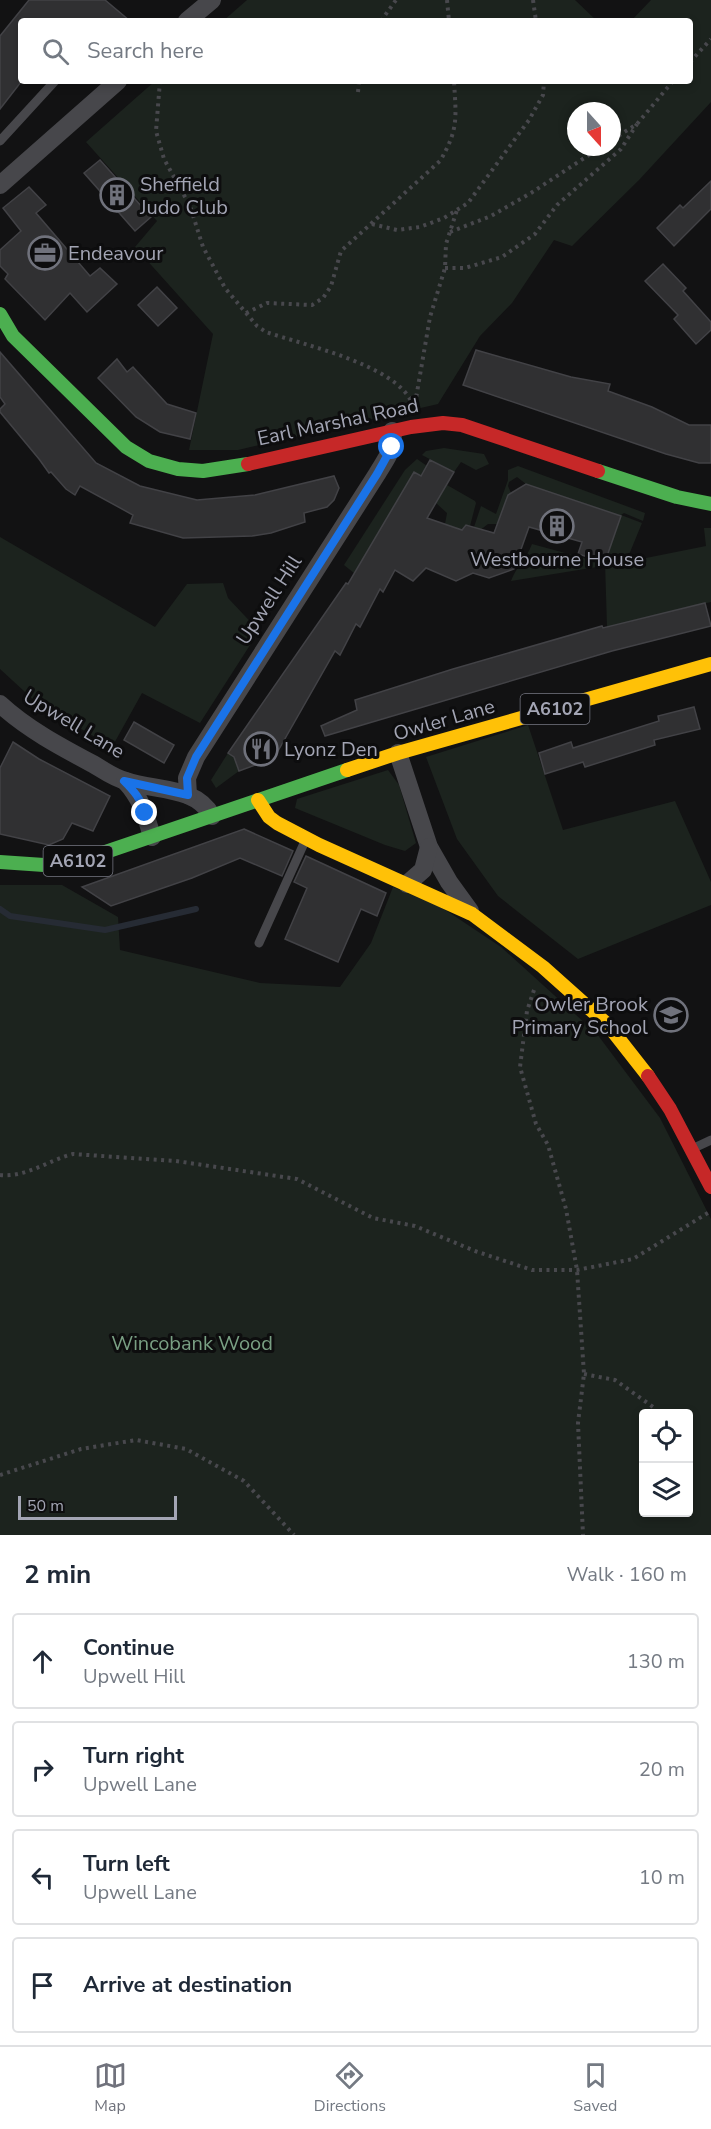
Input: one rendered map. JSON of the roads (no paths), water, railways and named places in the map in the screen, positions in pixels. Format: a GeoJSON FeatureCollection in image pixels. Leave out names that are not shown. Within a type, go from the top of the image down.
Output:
{"type":"FeatureCollection","features":[{"type":"Feature","properties":{"kind":"street"},"geometry":{"type":"LineString","coordinates":[[191,18],[212,0]]}},
{"type":"Feature","properties":{"kind":"street"},"geometry":{"type":"LineString","coordinates":[[0,184],[115,84]]}},
{"type":"Feature","properties":{"kind":"street","name":"Earl Marshal Road"},"geometry":{"type":"LineString","coordinates":[[0,314],[7,334],[126,447],[148,461],[178,469],[203,471],[230,468],[392,431],[443,423],[462,425],[677,497],[711,504]]}},
{"type":"Feature","properties":{"kind":"street","name":"Upwell Hill"},"geometry":{"type":"LineString","coordinates":[[188,795],[187,778],[196,757],[377,474],[392,447],[392,431]]}},
{"type":"Feature","properties":{"kind":"street","name":"Owler Lane"},"geometry":{"type":"LineString","coordinates":[[258,800],[398,753],[711,664]]}},
{"type":"Feature","properties":{"kind":"street","name":"Upwell Lane"},"geometry":{"type":"LineString","coordinates":[[0,704],[54,743],[124,781],[135,791],[142,802],[152,837]]}},
{"type":"Feature","properties":{"kind":"street"},"geometry":{"type":"LineString","coordinates":[[398,753],[429,847],[449,882],[472,914]]}},
{"type":"Feature","properties":{"kind":"street","name":"Upwell Lane"},"geometry":{"type":"LineString","coordinates":[[124,781],[188,795],[200,800],[212,816]]}},
{"type":"Feature","properties":{"kind":"street"},"geometry":{"type":"LineString","coordinates":[[258,800],[268,817],[312,842],[472,914],[543,967],[608,1024],[643,1069],[670,1109],[711,1187]]}},
{"type":"Feature","properties":{"kind":"street","name":"A6102"},"geometry":{"type":"LineString","coordinates":[[0,862],[44,865],[99,855],[258,800]]}},
{"type":"Feature","properties":{"kind":"street"},"geometry":{"type":"LineString","coordinates":[[407,884],[423,870],[429,847]]}},
{"type":"Feature","properties":{"kind":"lane"},"geometry":{"type":"LineString","coordinates":[[0,141],[52,84]]}},
{"type":"Feature","properties":{"kind":"lane"},"geometry":{"type":"LineString","coordinates":[[259,943],[312,842]]}},
{"type":"Feature","properties":{"kind":"lane"},"geometry":{"type":"LineString","coordinates":[[692,1149],[711,1140]]}},
{"type":"Feature","properties":{"kind":"waterway"},"geometry":{"type":"LineString","coordinates":[[0,909],[10,916],[105,930],[196,909]]}},
{"type":"Feature","properties":{"kind":"place","name":"Sheffield Judo Club"},"geometry":{"type":"Point","coordinates":[117,195]}},
{"type":"Feature","properties":{"kind":"place","name":"Endeavour"},"geometry":{"type":"Point","coordinates":[45,253]}},
{"type":"Feature","properties":{"kind":"place","name":"Westbourne House"},"geometry":{"type":"Point","coordinates":[557,526]}},
{"type":"Feature","properties":{"kind":"place","name":"Lyonz Den"},"geometry":{"type":"Point","coordinates":[261,749]}},
{"type":"Feature","properties":{"kind":"place","name":"Owler Brook Primary School"},"geometry":{"type":"Point","coordinates":[671,1015]}},
{"type":"Feature","properties":{"kind":"park label","name":"Wincobank Wood"},"geometry":{"type":"Point","coordinates":[192,1343]}}]}
